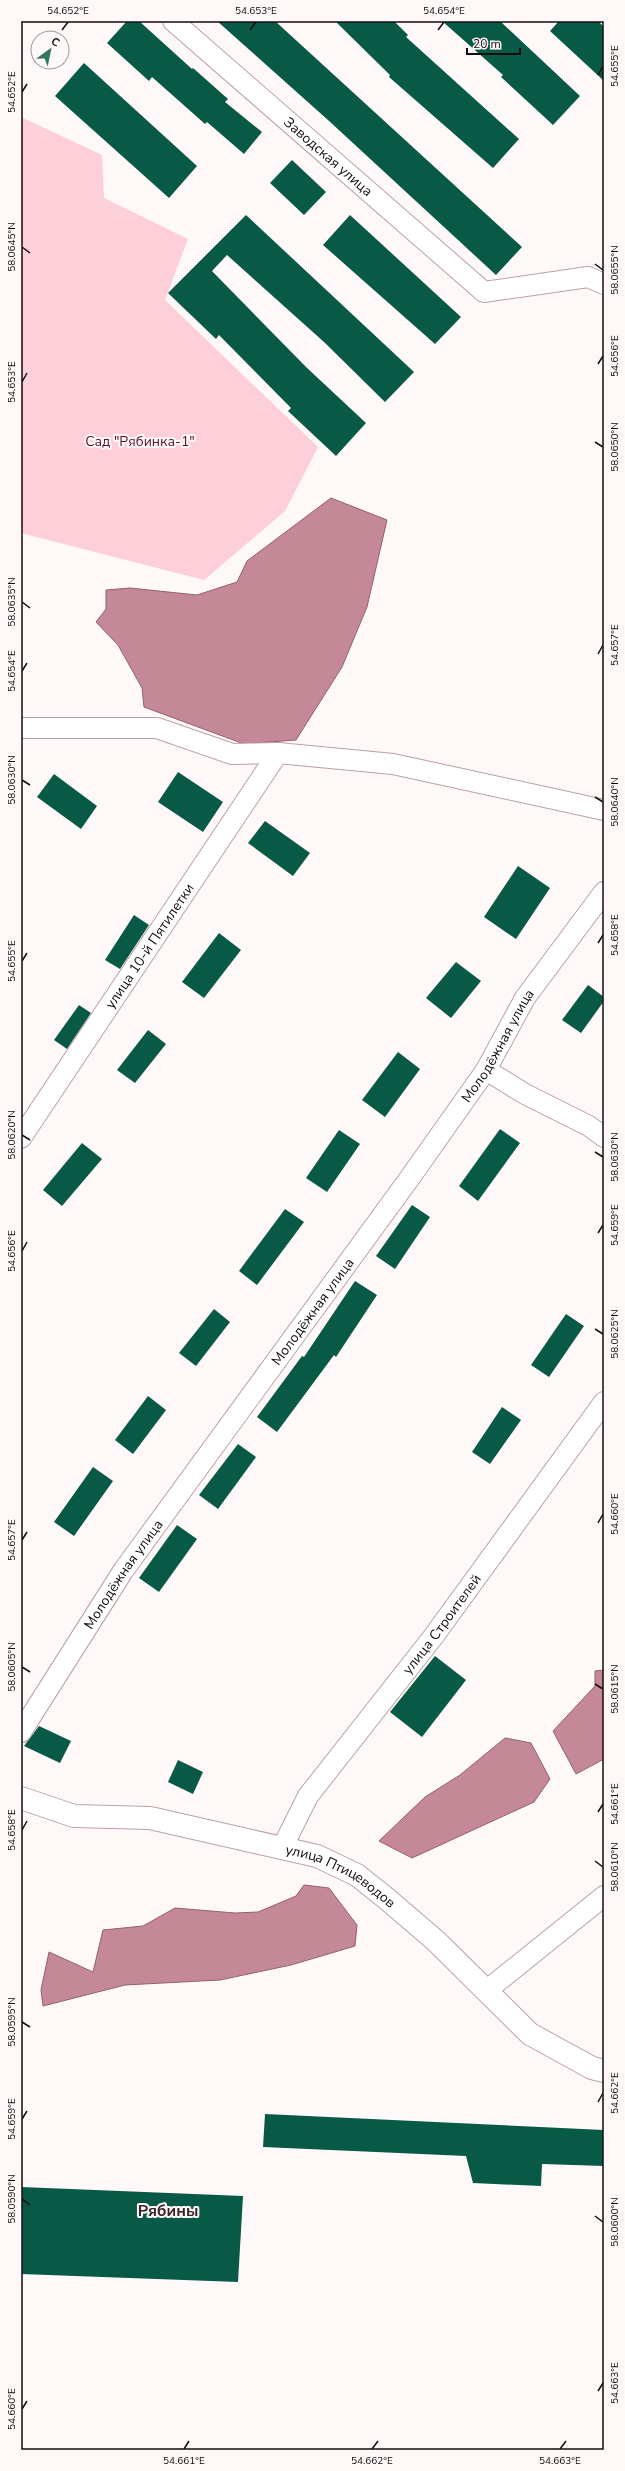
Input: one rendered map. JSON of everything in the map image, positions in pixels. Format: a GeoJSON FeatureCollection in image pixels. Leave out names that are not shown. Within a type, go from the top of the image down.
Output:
{"type":"FeatureCollection","features":[{"type":"Feature","properties":{"kind":"street","name":"Заводская улица"},"geometry":{"type":"LineString","coordinates":[[173,21],[484,292],[588,277],[604,284]]}},
{"type":"Feature","properties":{"kind":"street"},"geometry":{"type":"LineString","coordinates":[[21,728],[157,728],[232,754],[278,753],[393,764],[604,810]]}},
{"type":"Feature","properties":{"kind":"street","name":"улица 10-й Пятилетки"},"geometry":{"type":"LineString","coordinates":[[21,1138],[278,753]]}},
{"type":"Feature","properties":{"kind":"street","name":"Молодёжная улица"},"geometry":{"type":"LineString","coordinates":[[21,1732],[123,1571],[486,1070],[525,998],[604,892]]}},
{"type":"Feature","properties":{"kind":"street"},"geometry":{"type":"LineString","coordinates":[[486,1070],[525,1094],[589,1126],[604,1137]]}},
{"type":"Feature","properties":{"kind":"street","name":"улица Строителей"},"geometry":{"type":"LineString","coordinates":[[282,1848],[308,1796],[432,1637],[604,1402]]}},
{"type":"Feature","properties":{"kind":"street","name":"улица Птицеводов"},"geometry":{"type":"LineString","coordinates":[[21,1798],[74,1816],[150,1818],[317,1856],[357,1875],[436,1941],[530,2034],[592,2068],[604,2070]]}},
{"type":"Feature","properties":{"kind":"street"},"geometry":{"type":"LineString","coordinates":[[486,1992],[604,1896]]}},
{"type":"Feature","properties":{"kind":"green space","name":"Сад \"Рябинка-1\""},"geometry":{"type":"Polygon","coordinates":[[[21,117],[102,155],[104,198],[188,239],[165,300],[318,447],[285,511],[204,580],[21,533],[21,117]]]}},
{"type":"Feature","properties":{"kind":"shaded area"},"geometry":{"type":"Polygon","coordinates":[[[331,498],[387,520],[367,607],[342,667],[296,740],[244,744],[144,707],[142,688],[118,645],[96,622],[106,609],[106,590],[130,588],[197,595],[237,582],[247,561],[331,498]]]}},
{"type":"Feature","properties":{"kind":"shaded area"},"geometry":{"type":"Polygon","coordinates":[[[604,1670],[604,1759],[576,1774],[553,1731],[595,1686],[595,1671],[604,1670]]]}},
{"type":"Feature","properties":{"kind":"shaded area"},"geometry":{"type":"Polygon","coordinates":[[[505,1738],[531,1743],[550,1779],[534,1802],[412,1858],[379,1841],[425,1797],[460,1775],[505,1738]]]}},
{"type":"Feature","properties":{"kind":"shaded area"},"geometry":{"type":"Polygon","coordinates":[[[304,1885],[329,1888],[357,1925],[355,1946],[291,1965],[220,1980],[125,1985],[43,2006],[41,1990],[49,1952],[93,1972],[103,1930],[143,1926],[175,1908],[235,1913],[258,1912],[296,1896],[304,1885]]]}},
{"type":"Feature","properties":{"kind":"building"},"geometry":{"type":"Polygon","coordinates":[[[127,21],[139,21],[228,99],[225,102],[262,132],[244,154],[207,122],[205,124],[152,77],[149,81],[107,43],[127,21]]]}},
{"type":"Feature","properties":{"kind":"building"},"geometry":{"type":"Polygon","coordinates":[[[217,21],[275,21],[522,247],[496,275],[328,120],[217,21]]]}},
{"type":"Feature","properties":{"kind":"building"},"geometry":{"type":"Polygon","coordinates":[[[335,21],[394,21],[408,35],[406,37],[519,139],[493,168],[389,77],[390,75],[335,21]]]}},
{"type":"Feature","properties":{"kind":"building"},"geometry":{"type":"Polygon","coordinates":[[[442,21],[500,21],[580,96],[553,125],[501,77],[503,75],[442,21]]]}},
{"type":"Feature","properties":{"kind":"building"},"geometry":{"type":"Polygon","coordinates":[[[559,21],[598,21],[604,27],[604,81],[550,31],[559,21]]]}},
{"type":"Feature","properties":{"kind":"building"},"geometry":{"type":"Polygon","coordinates":[[[84,63],[197,166],[169,198],[55,96],[84,63]]]}},
{"type":"Feature","properties":{"kind":"building"},"geometry":{"type":"Polygon","coordinates":[[[292,160],[326,192],[304,215],[270,183],[292,160]]]}},
{"type":"Feature","properties":{"kind":"building"},"geometry":{"type":"Polygon","coordinates":[[[246,215],[414,372],[385,402],[324,342],[227,255],[212,271],[306,367],[366,423],[336,456],[288,411],[291,408],[219,335],[216,339],[168,293],[246,215]]]}},
{"type":"Feature","properties":{"kind":"building"},"geometry":{"type":"Polygon","coordinates":[[[350,215],[461,317],[435,344],[323,245],[350,215]]]}},
{"type":"Feature","properties":{"kind":"building"},"geometry":{"type":"Polygon","coordinates":[[[178,772],[223,802],[203,832],[158,802],[178,772]]]}},
{"type":"Feature","properties":{"kind":"building"},"geometry":{"type":"Polygon","coordinates":[[[54,774],[97,806],[81,829],[37,797],[54,774]]]}},
{"type":"Feature","properties":{"kind":"building"},"geometry":{"type":"Polygon","coordinates":[[[265,821],[310,853],[293,876],[248,843],[265,821]]]}},
{"type":"Feature","properties":{"kind":"building"},"geometry":{"type":"Polygon","coordinates":[[[518,866],[550,888],[516,939],[484,917],[518,866]]]}},
{"type":"Feature","properties":{"kind":"building"},"geometry":{"type":"Polygon","coordinates":[[[134,915],[149,925],[120,969],[105,960],[134,915]]]}},
{"type":"Feature","properties":{"kind":"building"},"geometry":{"type":"Polygon","coordinates":[[[219,933],[241,950],[204,998],[182,982],[219,933]]]}},
{"type":"Feature","properties":{"kind":"building"},"geometry":{"type":"Polygon","coordinates":[[[456,962],[481,981],[451,1018],[426,998],[456,962]]]}},
{"type":"Feature","properties":{"kind":"building"},"geometry":{"type":"Polygon","coordinates":[[[588,985],[604,997],[604,1001],[581,1033],[562,1020],[588,985]]]}},
{"type":"Feature","properties":{"kind":"building"},"geometry":{"type":"Polygon","coordinates":[[[79,1005],[91,1013],[67,1049],[54,1040],[79,1005]]]}},
{"type":"Feature","properties":{"kind":"building"},"geometry":{"type":"Polygon","coordinates":[[[148,1030],[166,1044],[135,1083],[117,1070],[148,1030]]]}},
{"type":"Feature","properties":{"kind":"building"},"geometry":{"type":"Polygon","coordinates":[[[398,1052],[420,1069],[385,1117],[362,1100],[398,1052]]]}},
{"type":"Feature","properties":{"kind":"building"},"geometry":{"type":"Polygon","coordinates":[[[500,1129],[520,1143],[478,1201],[459,1186],[500,1129]]]}},
{"type":"Feature","properties":{"kind":"building"},"geometry":{"type":"Polygon","coordinates":[[[339,1130],[360,1144],[327,1192],[306,1178],[339,1130]]]}},
{"type":"Feature","properties":{"kind":"building"},"geometry":{"type":"Polygon","coordinates":[[[82,1143],[102,1159],[62,1206],[43,1190],[82,1143]]]}},
{"type":"Feature","properties":{"kind":"building"},"geometry":{"type":"Polygon","coordinates":[[[412,1205],[430,1217],[395,1269],[376,1256],[412,1205]]]}},
{"type":"Feature","properties":{"kind":"building"},"geometry":{"type":"Polygon","coordinates":[[[285,1209],[304,1222],[257,1285],[239,1271],[285,1209]]]}},
{"type":"Feature","properties":{"kind":"building"},"geometry":{"type":"Polygon","coordinates":[[[355,1281],[377,1295],[336,1357],[334,1355],[277,1432],[257,1417],[302,1356],[304,1357],[355,1281]]]}},
{"type":"Feature","properties":{"kind":"building"},"geometry":{"type":"Polygon","coordinates":[[[214,1309],[230,1322],[196,1366],[179,1353],[214,1309]]]}},
{"type":"Feature","properties":{"kind":"building"},"geometry":{"type":"Polygon","coordinates":[[[566,1314],[584,1326],[549,1377],[531,1365],[566,1314]]]}},
{"type":"Feature","properties":{"kind":"building"},"geometry":{"type":"Polygon","coordinates":[[[148,1396],[166,1410],[133,1454],[115,1440],[148,1396]]]}},
{"type":"Feature","properties":{"kind":"building"},"geometry":{"type":"Polygon","coordinates":[[[502,1407],[521,1420],[490,1464],[472,1452],[502,1407]]]}},
{"type":"Feature","properties":{"kind":"building"},"geometry":{"type":"Polygon","coordinates":[[[238,1444],[256,1457],[218,1509],[199,1495],[238,1444]]]}},
{"type":"Feature","properties":{"kind":"building"},"geometry":{"type":"Polygon","coordinates":[[[93,1467],[113,1481],[74,1536],[54,1522],[93,1467]]]}},
{"type":"Feature","properties":{"kind":"building"},"geometry":{"type":"Polygon","coordinates":[[[177,1525],[197,1539],[159,1592],[139,1578],[177,1525]]]}},
{"type":"Feature","properties":{"kind":"building"},"geometry":{"type":"Polygon","coordinates":[[[435,1656],[466,1680],[422,1737],[390,1712],[435,1656]]]}},
{"type":"Feature","properties":{"kind":"building"},"geometry":{"type":"Polygon","coordinates":[[[39,1726],[71,1741],[60,1763],[24,1746],[39,1726]]]}},
{"type":"Feature","properties":{"kind":"building"},"geometry":{"type":"Polygon","coordinates":[[[178,1760],[203,1772],[193,1794],[168,1782],[178,1760]]]}},
{"type":"Feature","properties":{"kind":"building"},"geometry":{"type":"Polygon","coordinates":[[[265,2114],[604,2130],[604,2166],[542,2164],[541,2186],[473,2183],[466,2156],[263,2147],[265,2114]]]}},
{"type":"Feature","properties":{"kind":"building"},"geometry":{"type":"Polygon","coordinates":[[[21,2187],[243,2196],[238,2282],[21,2274],[21,2187]]]}},
{"type":"Feature","properties":{"kind":"district","name":"Рябины"},"geometry":{"type":"Point","coordinates":[168,2211]}}]}
